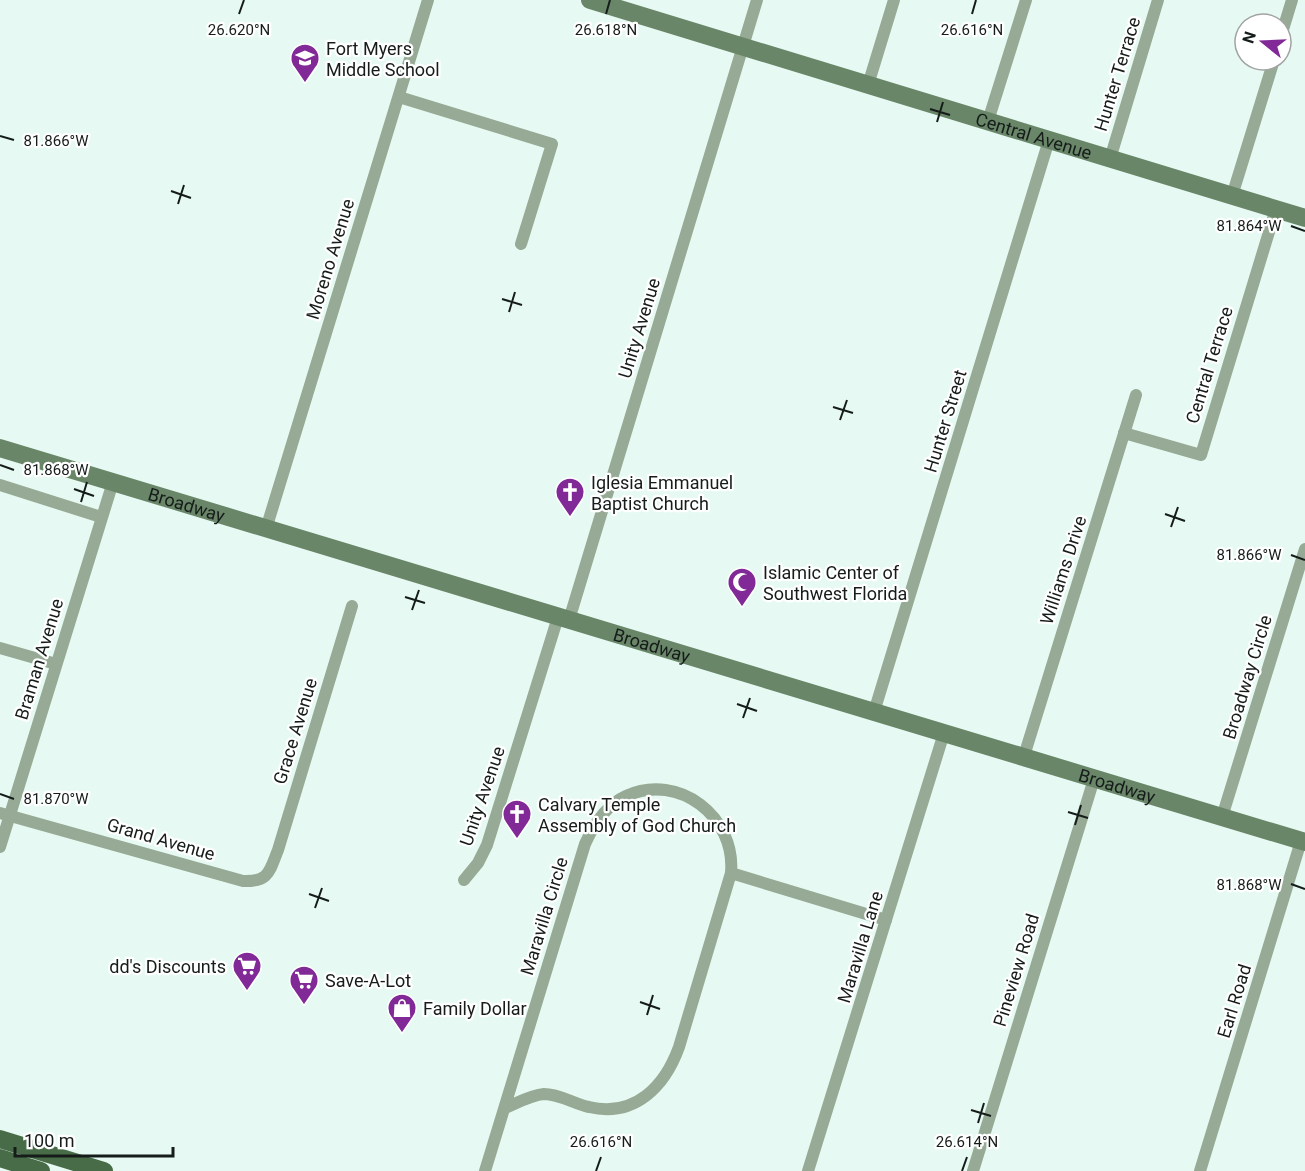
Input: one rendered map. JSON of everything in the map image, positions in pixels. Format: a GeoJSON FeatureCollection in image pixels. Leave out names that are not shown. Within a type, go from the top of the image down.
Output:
{"type":"FeatureCollection","features":[{"type":"Feature","properties":{"kind":"main road"},"geometry":{"type":"LineString","coordinates":[[0,1139],[104,1171]]}},
{"type":"Feature","properties":{"kind":"main road"},"geometry":{"type":"LineString","coordinates":[[0,1158],[42,1171]]}},
{"type":"Feature","properties":{"kind":"street","name":"Moreno Avenue"},"geometry":{"type":"LineString","coordinates":[[266,529],[428,0]]}},
{"type":"Feature","properties":{"kind":"street","name":"Central Avenue"},"geometry":{"type":"LineString","coordinates":[[590,0],[1305,218]]}},
{"type":"Feature","properties":{"kind":"street","name":"Unity Avenue"},"geometry":{"type":"LineString","coordinates":[[464,880],[487,845],[563,619],[757,0]]}},
{"type":"Feature","properties":{"kind":"street"},"geometry":{"type":"LineString","coordinates":[[868,85],[894,0]]}},
{"type":"Feature","properties":{"kind":"street"},"geometry":{"type":"LineString","coordinates":[[988,122],[1026,0]]}},
{"type":"Feature","properties":{"kind":"street","name":"Hunter Terrace"},"geometry":{"type":"LineString","coordinates":[[1110,159],[1158,0]]}},
{"type":"Feature","properties":{"kind":"street"},"geometry":{"type":"LineString","coordinates":[[1232,196],[1270,72]]}},
{"type":"Feature","properties":{"kind":"street"},"geometry":{"type":"LineString","coordinates":[[399,97],[552,144],[521,244]]}},
{"type":"Feature","properties":{"kind":"street","name":"Hunter Street"},"geometry":{"type":"LineString","coordinates":[[874,712],[1048,140]]}},
{"type":"Feature","properties":{"kind":"street","name":"Central Terrace"},"geometry":{"type":"LineString","coordinates":[[1124,434],[1201,455],[1276,209]]}},
{"type":"Feature","properties":{"kind":"street","name":"Williams Drive"},"geometry":{"type":"LineString","coordinates":[[1024,756],[1136,394]]}},
{"type":"Feature","properties":{"kind":"street","name":"Broadway"},"geometry":{"type":"LineString","coordinates":[[0,448],[1303,842]]}},
{"type":"Feature","properties":{"kind":"street","name":"Braman Avenue"},"geometry":{"type":"LineString","coordinates":[[0,848],[5,815],[56,664],[113,482]]}},
{"type":"Feature","properties":{"kind":"street"},"geometry":{"type":"LineString","coordinates":[[0,485],[101,517]]}},
{"type":"Feature","properties":{"kind":"street","name":"Broadway Circle"},"geometry":{"type":"LineString","coordinates":[[1222,817],[1305,549]]}},
{"type":"Feature","properties":{"kind":"street","name":"Grace Avenue"},"geometry":{"type":"LineString","coordinates":[[271,867],[352,606]]}},
{"type":"Feature","properties":{"kind":"street"},"geometry":{"type":"LineString","coordinates":[[0,648],[56,664]]}},
{"type":"Feature","properties":{"kind":"street","name":"Maravilla Lane"},"geometry":{"type":"LineString","coordinates":[[808,1171],[944,733]]}},
{"type":"Feature","properties":{"kind":"street","name":"Pineview Road"},"geometry":{"type":"LineString","coordinates":[[973,1171],[1094,779]]}},
{"type":"Feature","properties":{"kind":"street","name":"Maravilla Circle"},"geometry":{"type":"LineString","coordinates":[[485,1171],[585,844],[596,822],[604,812],[624,797],[648,790],[672,791],[694,799],[711,813],[723,830],[731,852],[731,873],[679,1047],[663,1081],[639,1100],[613,1109],[586,1107],[560,1097],[544,1094],[505,1108]]}},
{"type":"Feature","properties":{"kind":"street","name":"Grand Avenue"},"geometry":{"type":"LineString","coordinates":[[5,815],[243,881],[257,882],[267,876],[271,867]]}},
{"type":"Feature","properties":{"kind":"street","name":"Earl Road"},"geometry":{"type":"LineString","coordinates":[[1200,1171],[1303,842]]}},
{"type":"Feature","properties":{"kind":"street"},"geometry":{"type":"LineString","coordinates":[[731,873],[886,920]]}},
{"type":"Feature","properties":{"kind":"place","name":"Fort Myers Middle School"},"geometry":{"type":"Point","coordinates":[305,84]}},
{"type":"Feature","properties":{"kind":"place","name":"Iglesia Emmanuel Baptist Church"},"geometry":{"type":"Point","coordinates":[570,518]}},
{"type":"Feature","properties":{"kind":"place","name":"Islamic Center of Southwest Florida"},"geometry":{"type":"Point","coordinates":[742,608]}},
{"type":"Feature","properties":{"kind":"place","name":"Calvary Temple Assembly of God Church"},"geometry":{"type":"Point","coordinates":[517,840]}},
{"type":"Feature","properties":{"kind":"place","name":"dd's Discounts"},"geometry":{"type":"Point","coordinates":[247,992]}},
{"type":"Feature","properties":{"kind":"place","name":"Save-A-Lot"},"geometry":{"type":"Point","coordinates":[304,1006]}},
{"type":"Feature","properties":{"kind":"place","name":"Family Dollar"},"geometry":{"type":"Point","coordinates":[402,1034]}}]}
